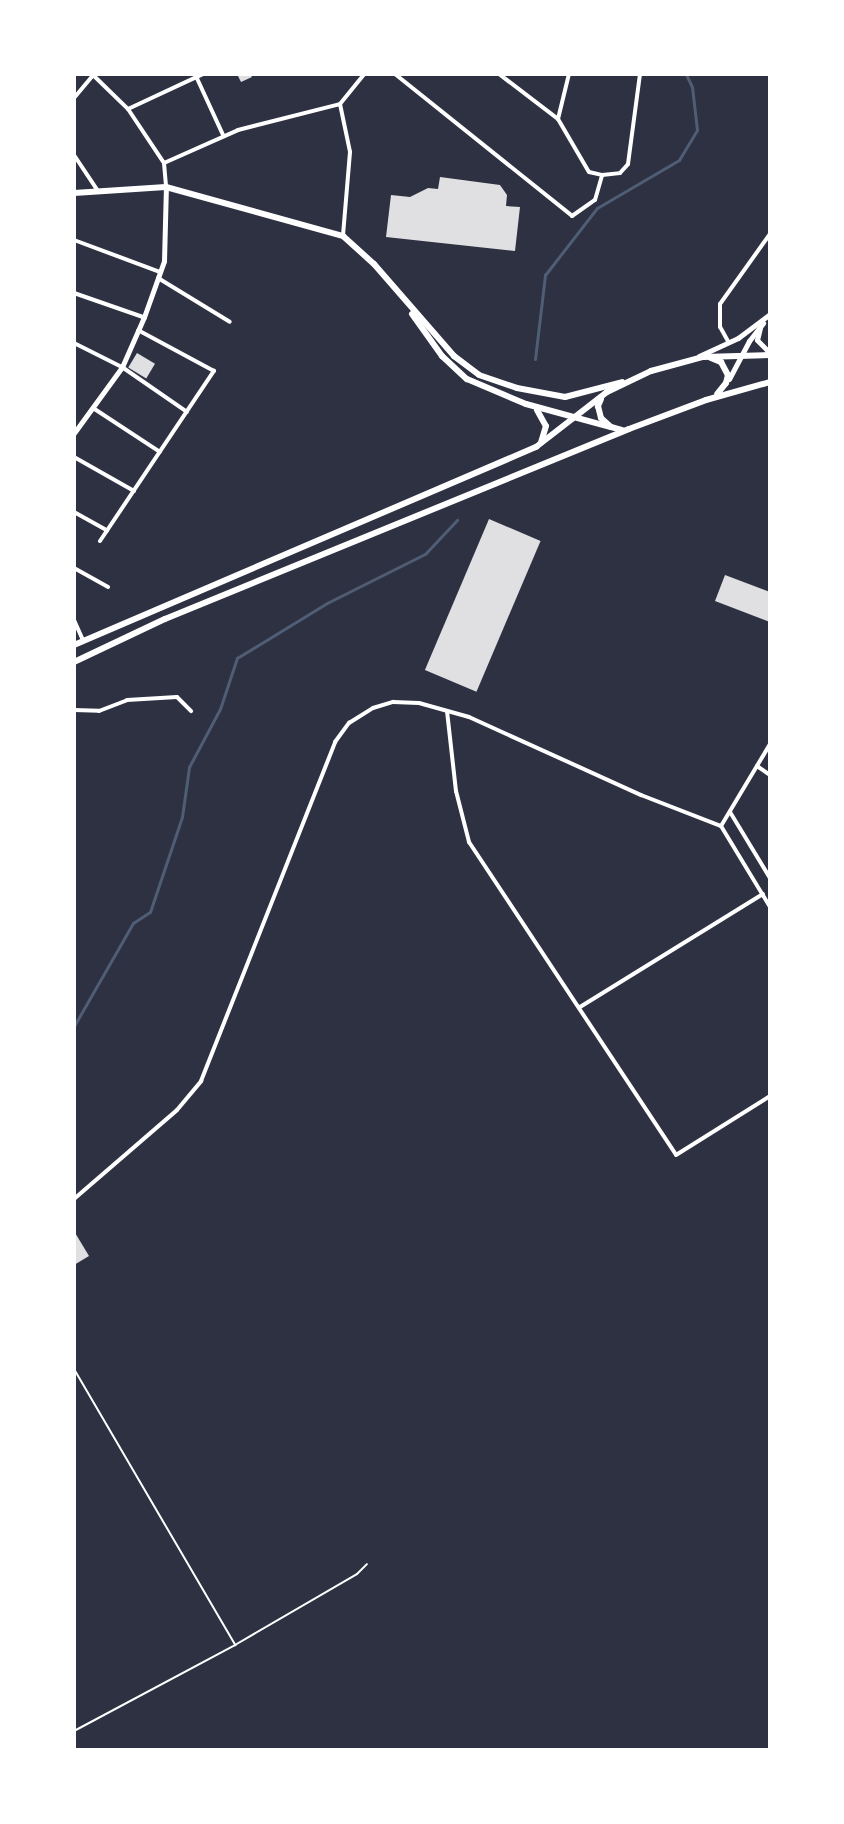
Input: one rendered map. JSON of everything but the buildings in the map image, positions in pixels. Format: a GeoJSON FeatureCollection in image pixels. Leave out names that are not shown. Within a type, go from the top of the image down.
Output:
{"type":"FeatureCollection","features":[{"type":"Feature","properties":{"kind":"main road"},"geometry":{"type":"LineString","coordinates":[[74,193],[166,187],[343,236],[466,366],[517,388],[565,397],[605,388],[703,357],[770,354]]}},
{"type":"Feature","properties":{"kind":"main road"},"geometry":{"type":"LineString","coordinates":[[391,285],[453,368],[482,387],[526,404],[629,429]]}},
{"type":"Feature","properties":{"kind":"main road"},"geometry":{"type":"LineString","coordinates":[[703,357],[721,362],[728,375],[726,383],[706,400]]}},
{"type":"Feature","properties":{"kind":"main road"},"geometry":{"type":"LineString","coordinates":[[74,645],[536,447],[607,392],[651,371]]}},
{"type":"Feature","properties":{"kind":"main road"},"geometry":{"type":"LineString","coordinates":[[74,662],[165,619],[629,429],[706,400],[770,382]]}},
{"type":"Feature","properties":{"kind":"main road"},"geometry":{"type":"LineString","coordinates":[[607,392],[598,406],[599,413],[611,427]]}},
{"type":"Feature","properties":{"kind":"main road"},"geometry":{"type":"LineString","coordinates":[[526,404],[540,412],[546,426],[543,440],[536,447]]}},
{"type":"Feature","properties":{"kind":"street"},"geometry":{"type":"LineString","coordinates":[[74,98],[93,74],[128,109],[164,163],[166,187],[164,261],[144,317],[122,367],[74,433]]}},
{"type":"Feature","properties":{"kind":"street"},"geometry":{"type":"LineString","coordinates":[[128,109],[195,75],[203,74]]}},
{"type":"Feature","properties":{"kind":"street"},"geometry":{"type":"LineString","coordinates":[[164,163],[223,135],[340,104],[364,74]]}},
{"type":"Feature","properties":{"kind":"street"},"geometry":{"type":"LineString","coordinates":[[395,74],[572,216],[595,200],[602,175]]}},
{"type":"Feature","properties":{"kind":"street"},"geometry":{"type":"LineString","coordinates":[[499,74],[558,119],[589,172],[602,175],[620,173],[628,164],[640,74]]}},
{"type":"Feature","properties":{"kind":"street"},"geometry":{"type":"LineString","coordinates":[[558,119],[569,74]]}},
{"type":"Feature","properties":{"kind":"street"},"geometry":{"type":"LineString","coordinates":[[195,75],[223,135]]}},
{"type":"Feature","properties":{"kind":"street"},"geometry":{"type":"LineString","coordinates":[[340,104],[350,152],[343,236]]}},
{"type":"Feature","properties":{"kind":"street"},"geometry":{"type":"LineString","coordinates":[[74,155],[98,191]]}},
{"type":"Feature","properties":{"kind":"street"},"geometry":{"type":"LineString","coordinates":[[729,343],[720,327],[720,304],[770,234]]}},
{"type":"Feature","properties":{"kind":"street"},"geometry":{"type":"LineString","coordinates":[[74,240],[159,275],[230,322]]}},
{"type":"Feature","properties":{"kind":"street"},"geometry":{"type":"LineString","coordinates":[[74,293],[144,317]]}},
{"type":"Feature","properties":{"kind":"street"},"geometry":{"type":"LineString","coordinates":[[677,363],[729,343],[770,315]]}},
{"type":"Feature","properties":{"kind":"street"},"geometry":{"type":"LineString","coordinates":[[726,383],[770,315]]}},
{"type":"Feature","properties":{"kind":"street"},"geometry":{"type":"LineString","coordinates":[[763,323],[757,340],[770,354]]}},
{"type":"Feature","properties":{"kind":"street"},"geometry":{"type":"LineString","coordinates":[[100,541],[214,371],[138,330]]}},
{"type":"Feature","properties":{"kind":"street"},"geometry":{"type":"LineString","coordinates":[[74,343],[122,367],[187,412]]}},
{"type":"Feature","properties":{"kind":"street"},"geometry":{"type":"LineString","coordinates":[[93,408],[160,452]]}},
{"type":"Feature","properties":{"kind":"street"},"geometry":{"type":"LineString","coordinates":[[74,457],[134,491]]}},
{"type":"Feature","properties":{"kind":"street"},"geometry":{"type":"LineString","coordinates":[[74,512],[107,531]]}},
{"type":"Feature","properties":{"kind":"street"},"geometry":{"type":"LineString","coordinates":[[74,568],[108,587]]}},
{"type":"Feature","properties":{"kind":"street"},"geometry":{"type":"LineString","coordinates":[[74,620],[84,641]]}},
{"type":"Feature","properties":{"kind":"street"},"geometry":{"type":"LineString","coordinates":[[74,710],[99,711],[127,700],[177,697],[191,711]]}},
{"type":"Feature","properties":{"kind":"street"},"geometry":{"type":"LineString","coordinates":[[74,1199],[177,1110],[201,1081],[335,742],[349,723],[373,708],[393,702],[419,703],[447,711],[721,826],[770,907]]}},
{"type":"Feature","properties":{"kind":"street"},"geometry":{"type":"LineString","coordinates":[[447,711],[456,791],[469,842],[514,915],[580,1007],[676,1155],[770,1096]]}},
{"type":"Feature","properties":{"kind":"street"},"geometry":{"type":"LineString","coordinates":[[721,826],[770,744]]}},
{"type":"Feature","properties":{"kind":"street"},"geometry":{"type":"LineString","coordinates":[[757,766],[770,775]]}},
{"type":"Feature","properties":{"kind":"street"},"geometry":{"type":"LineString","coordinates":[[730,812],[770,878]]}},
{"type":"Feature","properties":{"kind":"street"},"geometry":{"type":"LineString","coordinates":[[580,1007],[763,894]]}},
{"type":"Feature","properties":{"kind":"lane"},"geometry":{"type":"LineString","coordinates":[[74,1369],[235,1645]]}},
{"type":"Feature","properties":{"kind":"lane"},"geometry":{"type":"LineString","coordinates":[[74,1731],[235,1645],[357,1574],[367,1564]]}},
{"type":"Feature","properties":{"kind":"waterway"},"geometry":{"type":"LineString","coordinates":[[535,359],[545,275],[597,208],[679,160],[697,130],[692,87],[686,74]]}},
{"type":"Feature","properties":{"kind":"waterway"},"geometry":{"type":"LineString","coordinates":[[74,1026],[133,923],[150,912],[182,817],[189,767],[220,709],[237,658],[327,603],[425,554],[457,520]]}}]}
